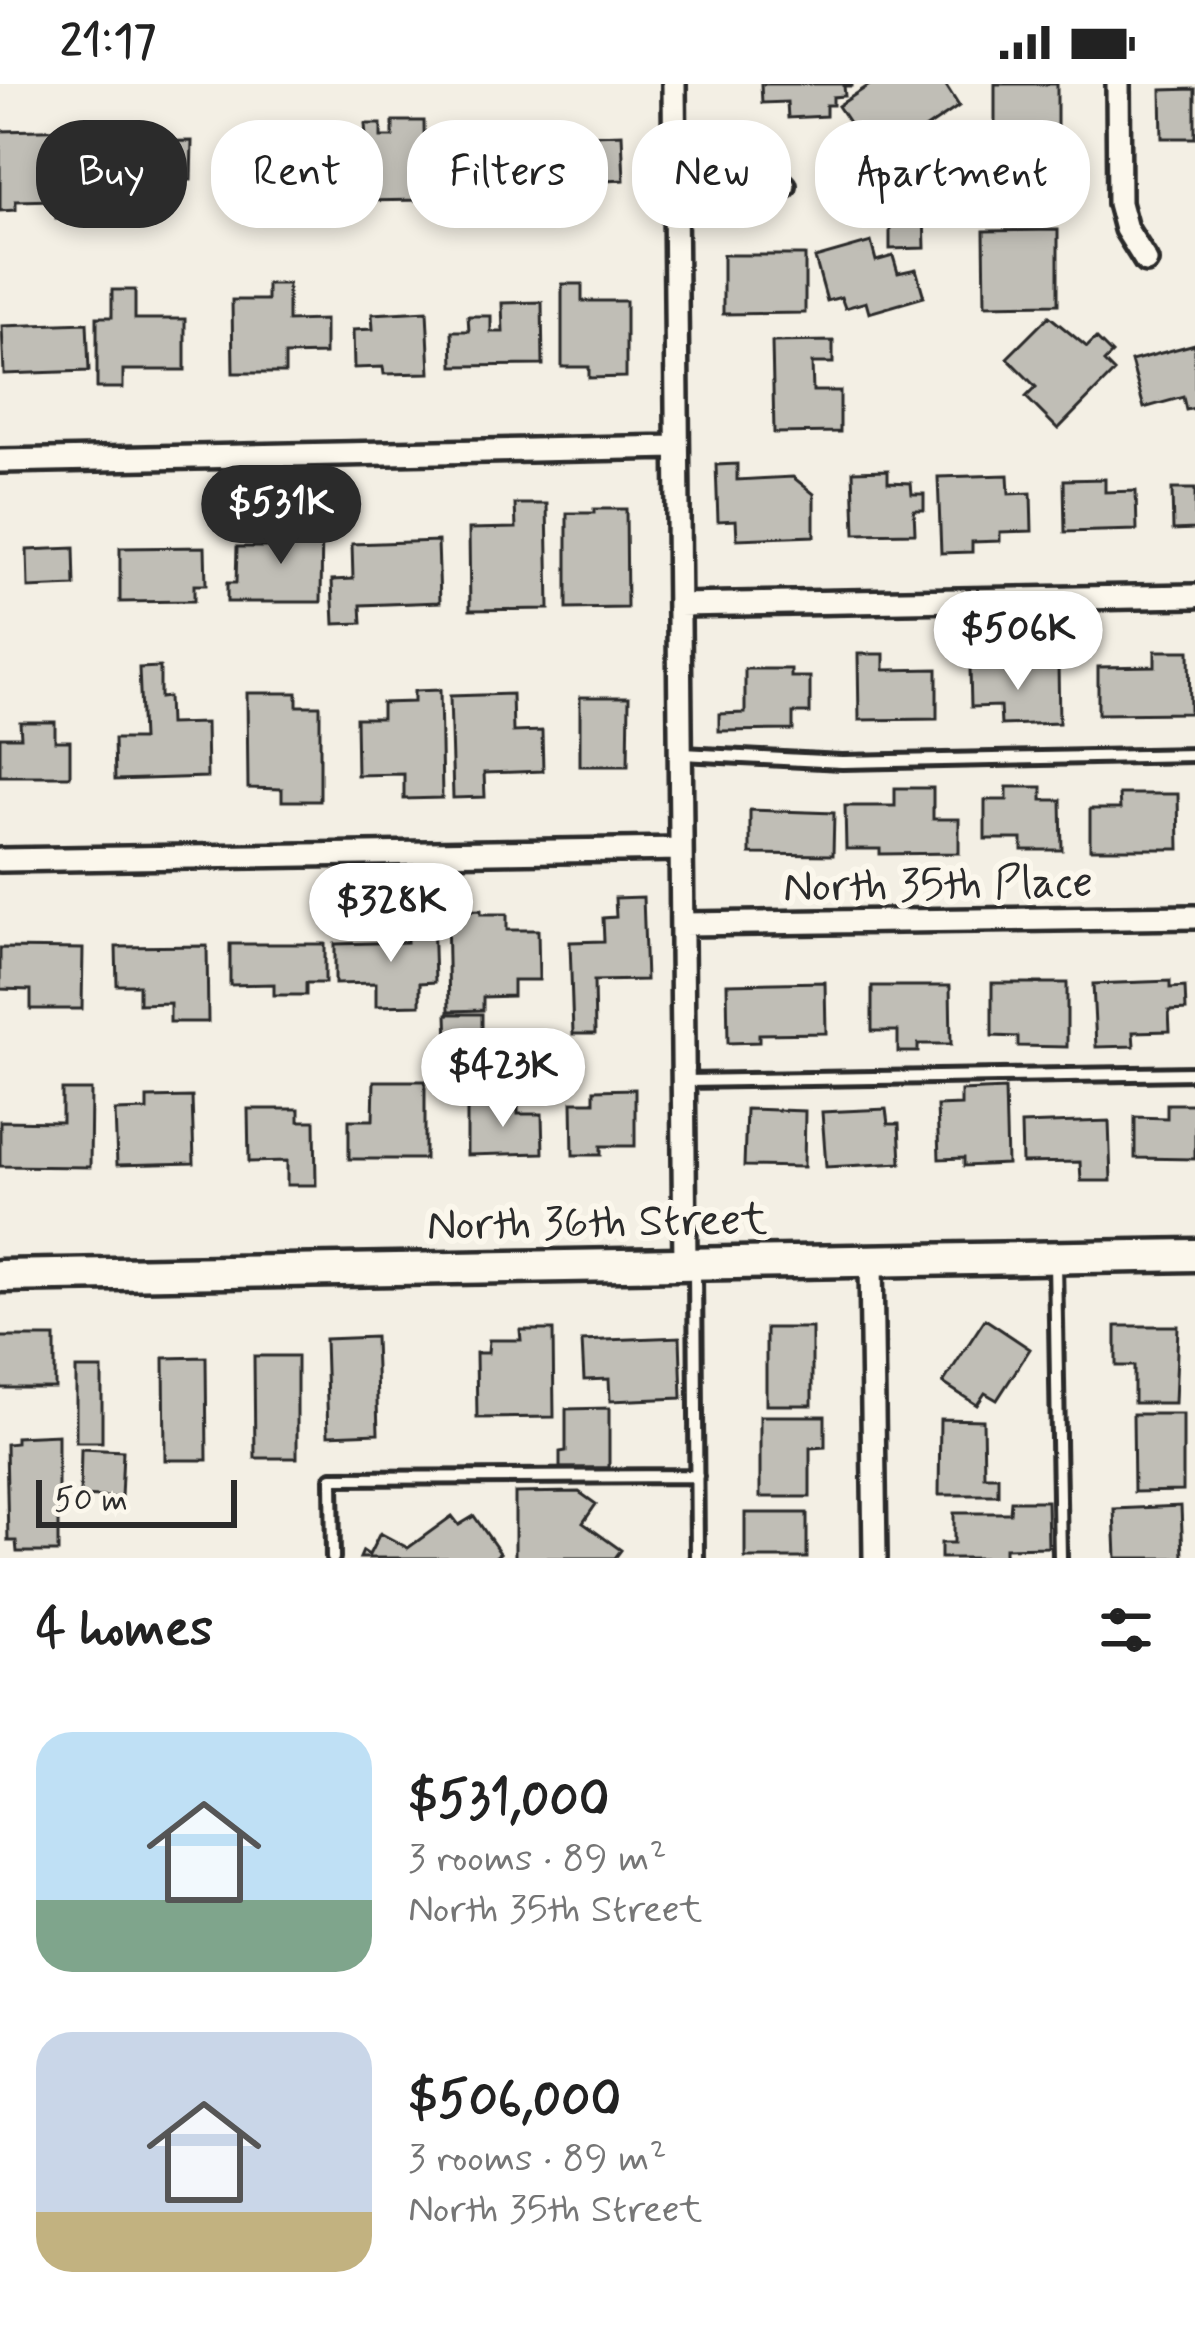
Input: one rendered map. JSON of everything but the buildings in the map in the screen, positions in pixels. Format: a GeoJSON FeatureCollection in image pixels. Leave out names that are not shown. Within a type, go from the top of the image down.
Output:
{"type":"FeatureCollection","features":[{"type":"Feature","properties":{"kind":"main road","name":"North 36th Street"},"geometry":{"type":"LineString","coordinates":[[0,1276],[1195,1255]]}},
{"type":"Feature","properties":{"kind":"street"},"geometry":{"type":"LineString","coordinates":[[674,84],[674,120]]}},
{"type":"Feature","properties":{"kind":"street"},"geometry":{"type":"LineString","coordinates":[[1118,84],[1119,203],[1126,229],[1146,261]]}},
{"type":"Feature","properties":{"kind":"street"},"geometry":{"type":"LineString","coordinates":[[675,228],[690,1264]]}},
{"type":"Feature","properties":{"kind":"street"},"geometry":{"type":"LineString","coordinates":[[0,461],[676,447]]}},
{"type":"Feature","properties":{"kind":"street"},"geometry":{"type":"LineString","coordinates":[[679,605],[1195,596]]}},
{"type":"Feature","properties":{"kind":"street"},"geometry":{"type":"LineString","coordinates":[[0,860],[681,849]]}},
{"type":"Feature","properties":{"kind":"street","name":"North 35th Place"},"geometry":{"type":"LineString","coordinates":[[683,924],[1195,917]]}},
{"type":"Feature","properties":{"kind":"street"},"geometry":{"type":"LineString","coordinates":[[871,1261],[875,1558]]}},
{"type":"Feature","properties":{"kind":"lane"},"geometry":{"type":"LineString","coordinates":[[682,754],[842,762],[1195,755]]}},
{"type":"Feature","properties":{"kind":"lane"},"geometry":{"type":"LineString","coordinates":[[686,1081],[1195,1073]]}},
{"type":"Feature","properties":{"kind":"lane"},"geometry":{"type":"LineString","coordinates":[[1054,1257],[1060,1558]]}},
{"type":"Feature","properties":{"kind":"lane"},"geometry":{"type":"LineString","coordinates":[[690,1264],[697,1558]]}},
{"type":"Feature","properties":{"kind":"lane"},"geometry":{"type":"LineString","coordinates":[[334,1558],[332,1478],[697,1476]]}}]}
